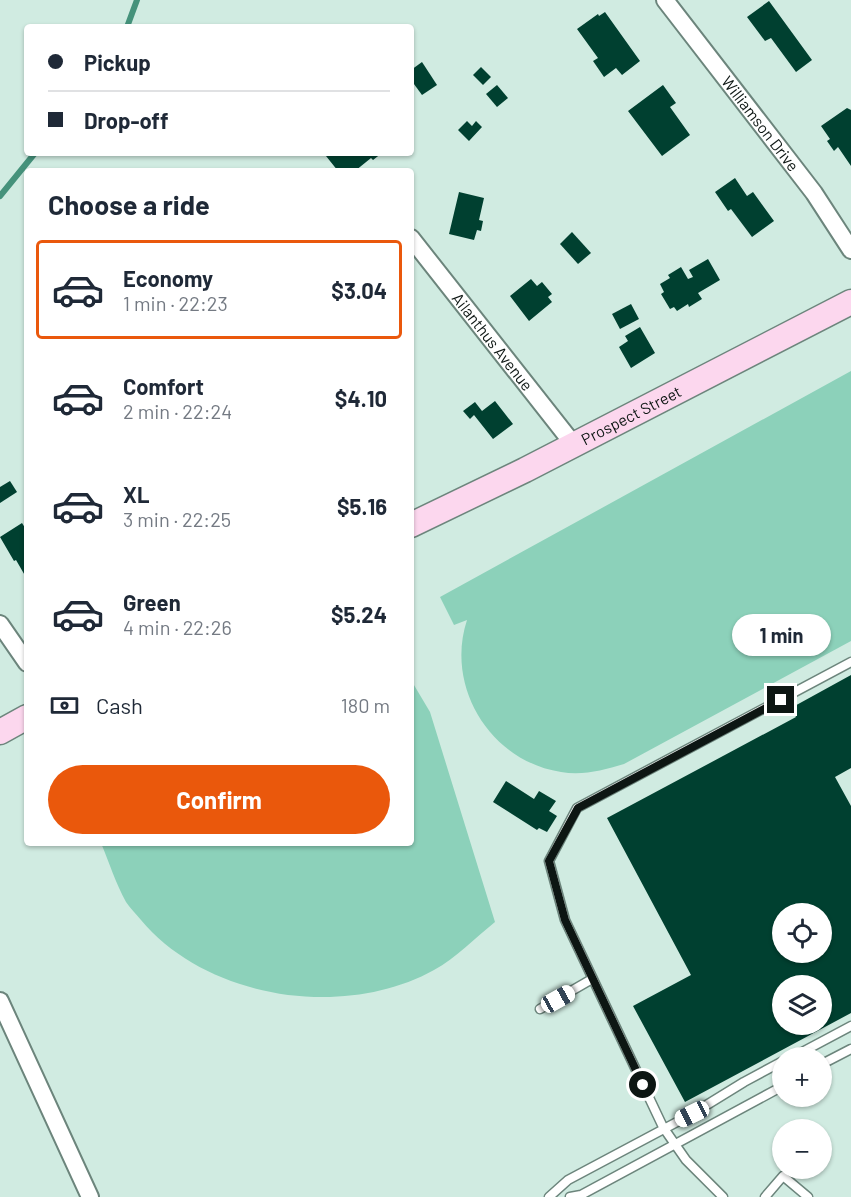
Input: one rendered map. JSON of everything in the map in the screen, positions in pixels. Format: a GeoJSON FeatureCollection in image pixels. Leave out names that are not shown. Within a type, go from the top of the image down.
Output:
{"type":"FeatureCollection","features":[{"type":"Feature","properties":{"kind":"street","name":"Williamson Drive"},"geometry":{"type":"LineString","coordinates":[[665,0],[814,193],[851,250]]}},
{"type":"Feature","properties":{"kind":"street","name":"Ailanthus Avenue"},"geometry":{"type":"LineString","coordinates":[[414,242],[574,444]]}},
{"type":"Feature","properties":{"kind":"street","name":"Prospect Street"},"geometry":{"type":"LineString","coordinates":[[414,524],[851,302]]}},
{"type":"Feature","properties":{"kind":"street"},"geometry":{"type":"LineString","coordinates":[[0,624],[24,659]]}},
{"type":"Feature","properties":{"kind":"street"},"geometry":{"type":"LineString","coordinates":[[0,732],[24,719]]}},
{"type":"Feature","properties":{"kind":"street"},"geometry":{"type":"LineString","coordinates":[[0,1001],[90,1197]]}},
{"type":"Feature","properties":{"kind":"lane"},"geometry":{"type":"LineString","coordinates":[[723,1197],[674,1144],[663,1127],[565,920],[549,861],[578,808],[851,662]]}},
{"type":"Feature","properties":{"kind":"lane"},"geometry":{"type":"LineString","coordinates":[[540,1009],[592,979]]}},
{"type":"Feature","properties":{"kind":"lane"},"geometry":{"type":"LineString","coordinates":[[811,1047],[851,1026]]}},
{"type":"Feature","properties":{"kind":"lane"},"geometry":{"type":"LineString","coordinates":[[832,1059],[851,1049]]}},
{"type":"Feature","properties":{"kind":"lane"},"geometry":{"type":"LineString","coordinates":[[549,1197],[568,1180],[663,1127],[692,1114],[772,1067]]}},
{"type":"Feature","properties":{"kind":"lane"},"geometry":{"type":"LineString","coordinates":[[570,1197],[581,1195],[772,1092]]}},
{"type":"Feature","properties":{"kind":"lane"},"geometry":{"type":"LineString","coordinates":[[765,1197],[783,1176],[808,1197]]}},
{"type":"Feature","properties":{"kind":"green space"},"geometry":{"type":"Polygon","coordinates":[[[851,371],[851,641],[624,764],[585,773],[561,772],[536,765],[513,753],[494,737],[479,717],[468,695],[462,670],[462,645],[467,620],[454,625],[440,597],[851,371]]]}},
{"type":"Feature","properties":{"kind":"green space"},"geometry":{"type":"Polygon","coordinates":[[[414,685],[430,712],[495,922],[458,954],[434,970],[398,985],[360,994],[319,997],[278,993],[239,984],[202,968],[169,947],[129,906],[102,846],[414,846],[414,685]]]}},
{"type":"Feature","properties":{"kind":"building"},"geometry":{"type":"Polygon","coordinates":[[[769,1],[812,60],[796,72],[771,38],[765,41],[747,17],[769,1]]]}},
{"type":"Feature","properties":{"kind":"building"},"geometry":{"type":"Polygon","coordinates":[[[605,12],[640,61],[622,75],[616,68],[604,77],[593,61],[598,58],[577,29],[598,14],[599,16],[605,12]]]}},
{"type":"Feature","properties":{"kind":"building"},"geometry":{"type":"Polygon","coordinates":[[[422,62],[437,85],[422,95],[414,84],[414,68],[422,62]]]}},
{"type":"Feature","properties":{"kind":"building"},"geometry":{"type":"Polygon","coordinates":[[[481,67],[491,77],[483,85],[473,75],[481,67]]]}},
{"type":"Feature","properties":{"kind":"building"},"geometry":{"type":"Polygon","coordinates":[[[497,85],[508,98],[497,107],[486,94],[497,85]]]}},
{"type":"Feature","properties":{"kind":"building"},"geometry":{"type":"Polygon","coordinates":[[[663,85],[676,103],[670,107],[690,135],[662,156],[628,111],[663,85]]]}},
{"type":"Feature","properties":{"kind":"building"},"geometry":{"type":"Polygon","coordinates":[[[847,108],[851,110],[851,166],[838,147],[834,151],[827,141],[830,139],[821,126],[847,108]]]}},
{"type":"Feature","properties":{"kind":"building"},"geometry":{"type":"Polygon","coordinates":[[[467,121],[472,126],[476,121],[482,127],[469,141],[458,130],[467,121]]]}},
{"type":"Feature","properties":{"kind":"building"},"geometry":{"type":"Polygon","coordinates":[[[326,156],[378,156],[373,160],[371,158],[359,168],[336,168],[326,156]]]}},
{"type":"Feature","properties":{"kind":"building"},"geometry":{"type":"Polygon","coordinates":[[[735,178],[747,196],[753,192],[774,221],[752,237],[731,209],[728,211],[715,192],[735,178]]]}},
{"type":"Feature","properties":{"kind":"building"},"geometry":{"type":"Polygon","coordinates":[[[459,192],[484,198],[479,220],[483,221],[481,231],[477,230],[474,240],[449,234],[459,192]]]}},
{"type":"Feature","properties":{"kind":"building"},"geometry":{"type":"Polygon","coordinates":[[[572,232],[591,253],[578,264],[560,244],[572,232]]]}},
{"type":"Feature","properties":{"kind":"building"},"geometry":{"type":"Polygon","coordinates":[[[708,259],[720,280],[698,293],[702,299],[689,307],[688,304],[677,311],[674,307],[670,309],[661,294],[664,292],[660,284],[670,278],[668,275],[681,267],[688,279],[693,277],[689,270],[708,259]]]}},
{"type":"Feature","properties":{"kind":"building"},"geometry":{"type":"Polygon","coordinates":[[[531,279],[537,286],[542,282],[552,294],[548,297],[552,302],[529,321],[510,296],[531,279]]]}},
{"type":"Feature","properties":{"kind":"building"},"geometry":{"type":"Polygon","coordinates":[[[631,304],[639,319],[620,329],[612,314],[631,304]]]}},
{"type":"Feature","properties":{"kind":"building"},"geometry":{"type":"Polygon","coordinates":[[[640,327],[655,353],[631,368],[619,347],[628,341],[625,336],[640,327]]]}},
{"type":"Feature","properties":{"kind":"building"},"geometry":{"type":"Polygon","coordinates":[[[495,401],[513,424],[493,439],[474,415],[470,419],[463,411],[475,402],[482,411],[495,401]]]}},
{"type":"Feature","properties":{"kind":"building"},"geometry":{"type":"Polygon","coordinates":[[[10,481],[17,492],[0,503],[0,487],[10,481]]]}},
{"type":"Feature","properties":{"kind":"building"},"geometry":{"type":"Polygon","coordinates":[[[22,523],[24,526],[24,574],[16,560],[14,561],[0,537],[22,523]]]}},
{"type":"Feature","properties":{"kind":"building"},"geometry":{"type":"Polygon","coordinates":[[[851,675],[851,768],[835,777],[851,806],[851,1013],[832,1023],[832,975],[772,975],[772,1035],[810,1035],[788,1047],[772,1047],[772,1055],[685,1102],[633,1006],[691,975],[607,818],[796,717],[791,708],[851,675]]]}},
{"type":"Feature","properties":{"kind":"building"},"geometry":{"type":"Polygon","coordinates":[[[506,781],[534,799],[539,791],[556,801],[549,811],[557,816],[547,832],[539,828],[537,830],[493,802],[506,781]]]}},
{"type":"Feature","properties":{"kind":"waterway"},"geometry":{"type":"LineString","coordinates":[[128,24],[137,0]]}},
{"type":"Feature","properties":{"kind":"waterway"},"geometry":{"type":"LineString","coordinates":[[0,196],[33,156]]}},
{"type":"Feature","properties":{"kind":"route"},"geometry":{"type":"LineString","coordinates":[[643,1085],[565,920],[549,861],[578,808],[781,700]]}}]}
